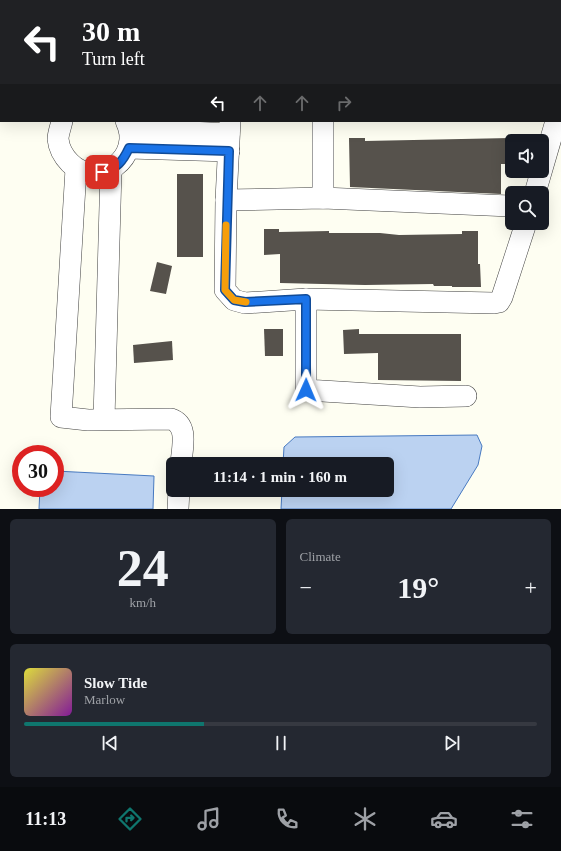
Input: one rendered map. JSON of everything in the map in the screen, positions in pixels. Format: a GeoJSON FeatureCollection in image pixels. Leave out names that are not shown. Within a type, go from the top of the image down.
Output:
{"type":"FeatureCollection","features":[{"type":"Feature","properties":{"kind":"street"},"geometry":{"type":"LineString","coordinates":[[62,122],[58,138],[63,156],[76,169],[94,174],[111,170],[123,161],[128,133],[229,135],[226,200],[225,290],[234,300],[245,302],[306,299],[499,302],[502,297],[524,230]]}},
{"type":"Feature","properties":{"kind":"street"},"geometry":{"type":"LineString","coordinates":[[323,122],[323,198]]}},
{"type":"Feature","properties":{"kind":"street"},"geometry":{"type":"LineString","coordinates":[[537,186],[556,122]]}},
{"type":"Feature","properties":{"kind":"street"},"geometry":{"type":"LineString","coordinates":[[76,169],[61,417],[82,420],[171,419],[181,424],[183,430],[181,457]]}},
{"type":"Feature","properties":{"kind":"street"},"geometry":{"type":"LineString","coordinates":[[104,419],[111,170]]}},
{"type":"Feature","properties":{"kind":"street"},"geometry":{"type":"LineString","coordinates":[[226,200],[323,198],[505,206]]}},
{"type":"Feature","properties":{"kind":"street"},"geometry":{"type":"LineString","coordinates":[[306,299],[306,390],[420,396],[466,396]]}},
{"type":"Feature","properties":{"kind":"street"},"geometry":{"type":"LineString","coordinates":[[178,509],[179,497]]}},
{"type":"Feature","properties":{"kind":"water"},"geometry":{"type":"Polygon","coordinates":[[[477,435],[482,446],[478,465],[451,509],[281,509],[282,497],[394,497],[394,457],[283,457],[284,447],[295,437],[477,435]]]}},
{"type":"Feature","properties":{"kind":"water"},"geometry":{"type":"Polygon","coordinates":[[[64,471],[154,476],[153,509],[39,509],[40,497],[64,497],[64,471]]]}},
{"type":"Feature","properties":{"kind":"building"},"geometry":{"type":"Polygon","coordinates":[[[349,138],[365,138],[365,141],[505,138],[505,164],[501,164],[501,194],[350,187],[349,138]]]}},
{"type":"Feature","properties":{"kind":"building"},"geometry":{"type":"Polygon","coordinates":[[[177,174],[203,174],[203,257],[177,257],[177,174]]]}},
{"type":"Feature","properties":{"kind":"building"},"geometry":{"type":"Polygon","coordinates":[[[264,229],[279,229],[279,232],[329,231],[329,233],[380,233],[399,235],[462,234],[462,231],[478,231],[478,264],[480,264],[481,287],[434,286],[433,284],[365,285],[280,283],[280,254],[264,255],[264,229]]]}},
{"type":"Feature","properties":{"kind":"building"},"geometry":{"type":"Polygon","coordinates":[[[157,262],[172,266],[166,294],[150,291],[157,262]]]}},
{"type":"Feature","properties":{"kind":"building"},"geometry":{"type":"Polygon","coordinates":[[[264,329],[283,329],[283,356],[265,356],[264,329]]]}},
{"type":"Feature","properties":{"kind":"building"},"geometry":{"type":"Polygon","coordinates":[[[359,329],[359,334],[461,334],[461,381],[378,380],[378,353],[344,354],[343,330],[359,329]]]}},
{"type":"Feature","properties":{"kind":"building"},"geometry":{"type":"Polygon","coordinates":[[[172,341],[173,360],[134,363],[133,345],[172,341]]]}},
{"type":"Feature","properties":{"kind":"slow traffic"},"geometry":{"type":"LineString","coordinates":[[226,225],[225,290],[234,300],[246,302]]}},
{"type":"Feature","properties":{"kind":"route"},"geometry":{"type":"LineString","coordinates":[[102,172],[111,170],[123,161],[129,148],[229,151],[226,200],[225,290],[234,300],[245,302],[306,299],[306,390]]}}]}
